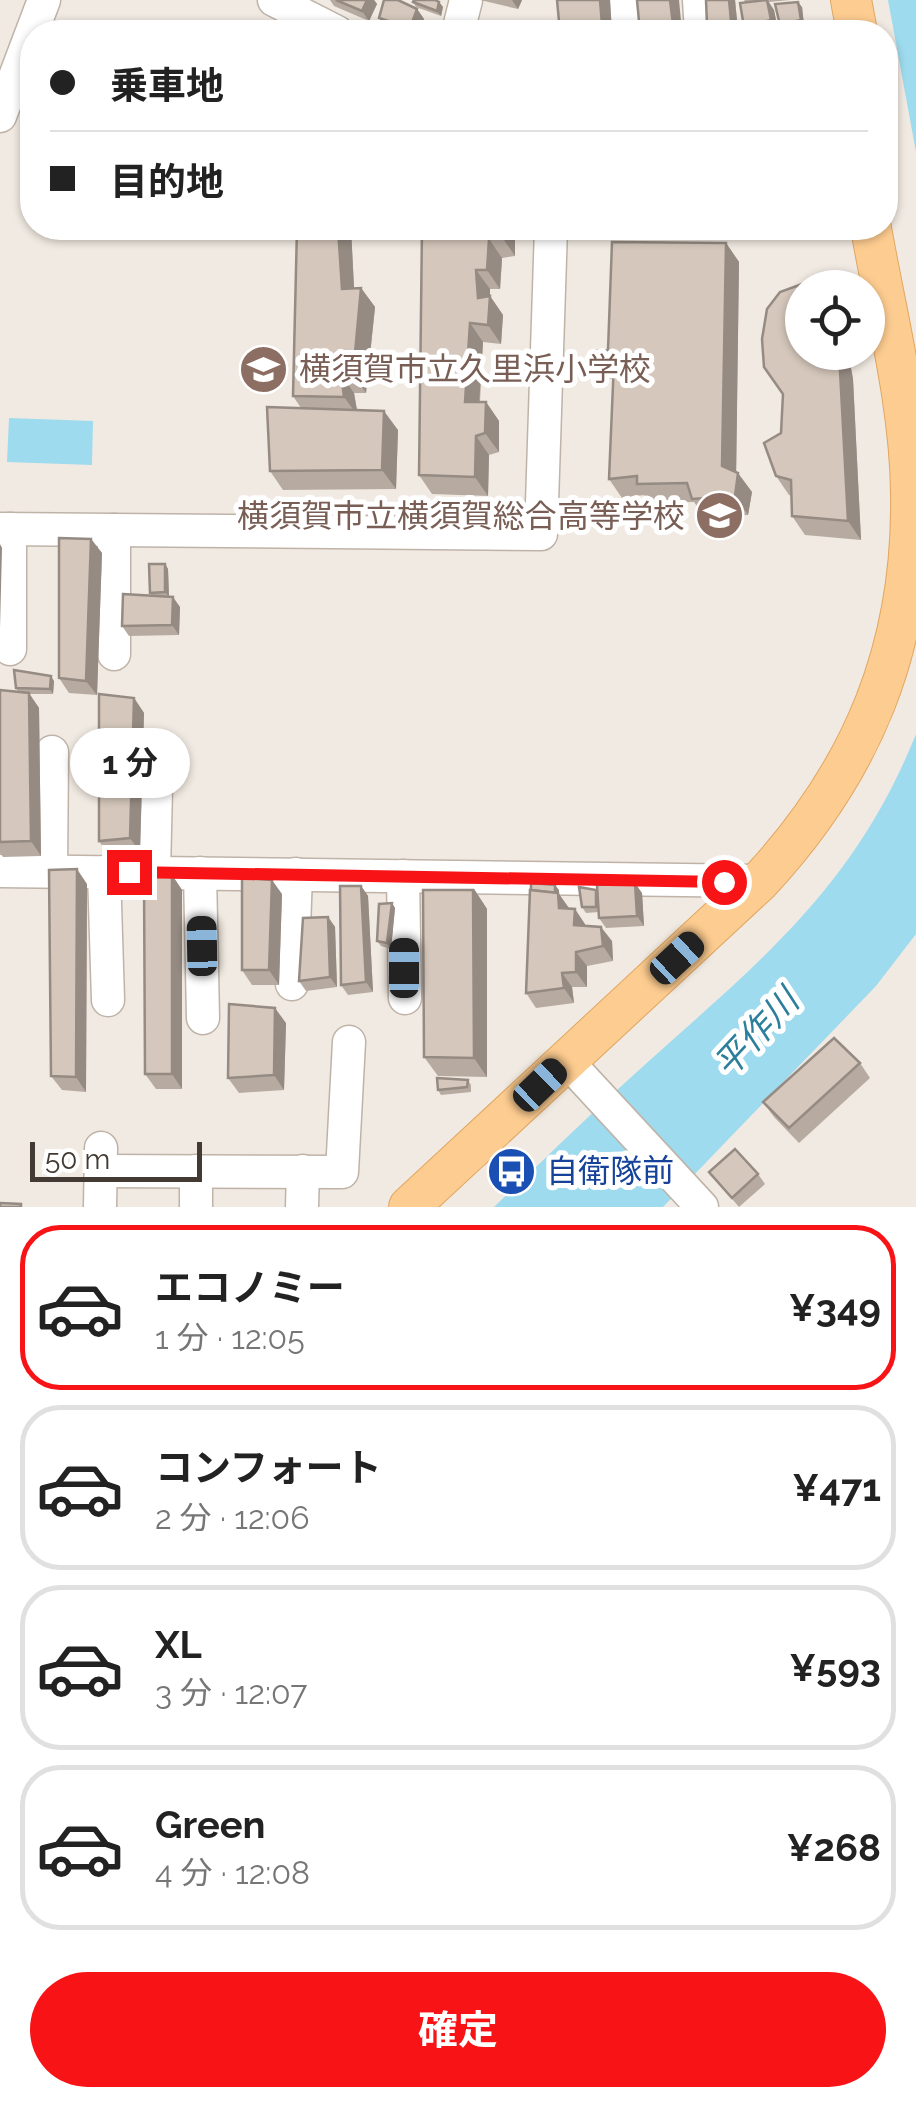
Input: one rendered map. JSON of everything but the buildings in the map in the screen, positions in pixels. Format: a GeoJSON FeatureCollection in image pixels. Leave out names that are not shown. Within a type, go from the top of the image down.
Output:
{"type":"FeatureCollection","features":[{"type":"Feature","properties":{"kind":"main road"},"geometry":{"type":"LineString","coordinates":[[409,1207],[582,1078],[809,828],[859,745],[882,686],[910,551],[908,444],[873,240]]}},
{"type":"Feature","properties":{"kind":"main road"},"geometry":{"type":"LineString","coordinates":[[894,240],[916,354]]}},
{"type":"Feature","properties":{"kind":"main road"},"geometry":{"type":"LineString","coordinates":[[446,1207],[780,898],[827,846],[882,756],[916,653]]}},
{"type":"Feature","properties":{"kind":"street"},"geometry":{"type":"LineString","coordinates":[[294,4],[319,20]]}},
{"type":"Feature","properties":{"kind":"street"},"geometry":{"type":"LineString","coordinates":[[0,116],[20,63]]}},
{"type":"Feature","properties":{"kind":"street"},"geometry":{"type":"LineString","coordinates":[[10,649],[5,528],[541,534],[551,240]]}},
{"type":"Feature","properties":{"kind":"street"},"geometry":{"type":"LineString","coordinates":[[114,530],[114,654]]}},
{"type":"Feature","properties":{"kind":"street"},"geometry":{"type":"LineString","coordinates":[[154,872],[157,747]]}},
{"type":"Feature","properties":{"kind":"street"},"geometry":{"type":"LineString","coordinates":[[51,871],[52,752]]}},
{"type":"Feature","properties":{"kind":"street"},"geometry":{"type":"LineString","coordinates":[[0,870],[760,881]]}},
{"type":"Feature","properties":{"kind":"street"},"geometry":{"type":"LineString","coordinates":[[104,872],[108,1000]]}},
{"type":"Feature","properties":{"kind":"street"},"geometry":{"type":"LineString","coordinates":[[200,873],[203,1018]]}},
{"type":"Feature","properties":{"kind":"street"},"geometry":{"type":"LineString","coordinates":[[292,984],[296,874]]}},
{"type":"Feature","properties":{"kind":"street"},"geometry":{"type":"LineString","coordinates":[[403,876],[405,998]]}},
{"type":"Feature","properties":{"kind":"street"},"geometry":{"type":"LineString","coordinates":[[100,1207],[101,1159],[196,1171],[342,1172],[349,1042]]}},
{"type":"Feature","properties":{"kind":"street"},"geometry":{"type":"LineString","coordinates":[[582,1078],[695,1199]]}},
{"type":"Feature","properties":{"kind":"street"},"geometry":{"type":"LineString","coordinates":[[196,1171],[196,1207]]}},
{"type":"Feature","properties":{"kind":"street"},"geometry":{"type":"LineString","coordinates":[[302,1172],[302,1207]]}},
{"type":"Feature","properties":{"kind":"water"},"geometry":{"type":"Polygon","coordinates":[[[888,0],[916,0],[916,152],[898,54],[898,20],[892,20],[888,0]]]}},
{"type":"Feature","properties":{"kind":"water"},"geometry":{"type":"Polygon","coordinates":[[[9,418],[93,421],[92,465],[7,462],[9,418]]]}},
{"type":"Feature","properties":{"kind":"water","name":"平作川"},"geometry":{"type":"Polygon","coordinates":[[[916,734],[916,934],[876,986],[663,1207],[494,1207],[804,915],[865,834],[916,734]]]}},
{"type":"Feature","properties":{"kind":"place","name":"横須賀市立久里浜小学校"},"geometry":{"type":"Point","coordinates":[264,369]}},
{"type":"Feature","properties":{"kind":"place","name":"横須賀市立横須賀総合高等学校"},"geometry":{"type":"Point","coordinates":[720,516]}},
{"type":"Feature","properties":{"kind":"place","name":"自衛隊前"},"geometry":{"type":"Point","coordinates":[511,1171]}},
{"type":"Feature","properties":{"kind":"route"},"geometry":{"type":"LineString","coordinates":[[129,872],[724,882]]}}]}
